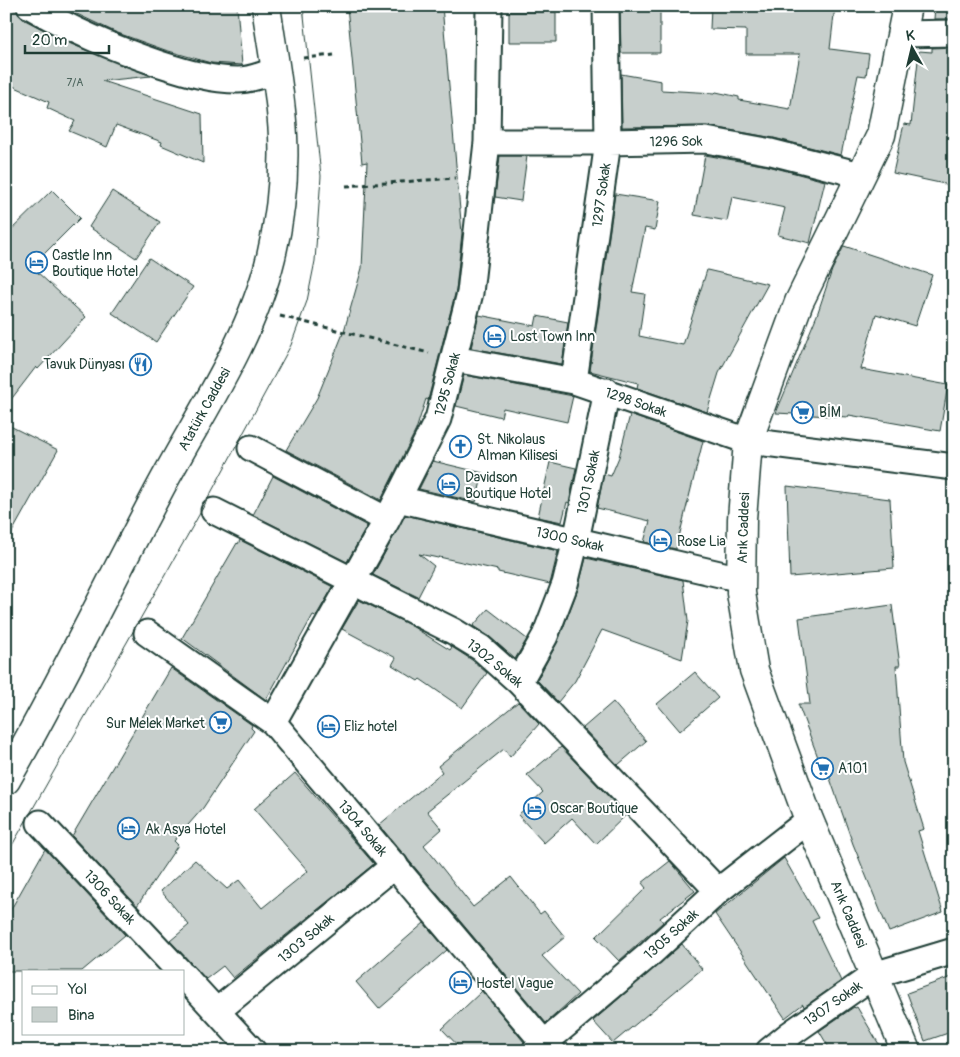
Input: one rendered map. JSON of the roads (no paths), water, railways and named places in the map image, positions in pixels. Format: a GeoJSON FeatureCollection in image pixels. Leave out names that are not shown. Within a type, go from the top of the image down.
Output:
{"type":"FeatureCollection","features":[{"type":"Feature","properties":{"kind":"street"},"geometry":{"type":"LineString","coordinates":[[30,6],[55,21],[127,53],[196,76],[239,80],[276,71]]}},
{"type":"Feature","properties":{"kind":"street","name":"Atatürk Caddesi"},"geometry":{"type":"LineString","coordinates":[[6,780],[159,490],[218,385],[254,309],[271,258],[280,201],[283,166],[283,136],[266,6]]}},
{"type":"Feature","properties":{"kind":"street","name":"1295 Sokak"},"geometry":{"type":"LineString","coordinates":[[273,722],[393,510],[438,419],[470,293],[487,142],[489,6]]}},
{"type":"Feature","properties":{"kind":"street","name":"1297 Sokak"},"geometry":{"type":"LineString","coordinates":[[574,381],[608,142],[606,6]]}},
{"type":"Feature","properties":{"kind":"street","name":"Arık Caddesi"},"geometry":{"type":"LineString","coordinates":[[906,6],[881,135],[799,302],[748,441],[742,519],[741,579],[741,593],[754,670],[809,820],[906,1051]]}},
{"type":"Feature","properties":{"kind":"street"},"geometry":{"type":"LineString","coordinates":[[902,34],[954,34]]}},
{"type":"Feature","properties":{"kind":"street","name":"1296 Sok"},"geometry":{"type":"LineString","coordinates":[[487,142],[706,140],[771,152],[861,175]]}},
{"type":"Feature","properties":{"kind":"street","name":"1298 Sokak"},"geometry":{"type":"LineString","coordinates":[[454,359],[574,381],[748,441],[954,467]]}},
{"type":"Feature","properties":{"kind":"street","name":"1301 Sokak"},"geometry":{"type":"LineString","coordinates":[[519,682],[545,636],[566,584],[607,391]]}},
{"type":"Feature","properties":{"kind":"street","name":"1300 Sokak"},"geometry":{"type":"LineString","coordinates":[[251,448],[319,484],[393,510],[576,540],[741,579]]}},
{"type":"Feature","properties":{"kind":"street","name":"1302 Sokak"},"geometry":{"type":"LineString","coordinates":[[214,511],[453,631],[481,648],[519,682],[718,891]]}},
{"type":"Feature","properties":{"kind":"street","name":"1304 Sokak"},"geometry":{"type":"LineString","coordinates":[[147,633],[273,722],[395,865],[544,1048]]}},
{"type":"Feature","properties":{"kind":"street","name":"1305 Sokak"},"geometry":{"type":"LineString","coordinates":[[544,1048],[718,891],[809,820]]}},
{"type":"Feature","properties":{"kind":"street","name":"1306 Sokak"},"geometry":{"type":"LineString","coordinates":[[40,823],[178,970]]}},
{"type":"Feature","properties":{"kind":"street","name":"1303 Sokak"},"geometry":{"type":"LineString","coordinates":[[217,1011],[395,865]]}},
{"type":"Feature","properties":{"kind":"street","name":"1307 Sokak"},"geometry":{"type":"LineString","coordinates":[[769,1051],[874,975],[954,951]]}},
{"type":"Feature","properties":{"kind":"street"},"geometry":{"type":"LineString","coordinates":[[185,977],[253,1051]]}},
{"type":"Feature","properties":{"kind":"tram line"},"geometry":{"type":"LineString","coordinates":[[6,856],[199,515],[291,345],[307,301],[315,261],[321,176],[303,6]]}},
{"type":"Feature","properties":{"kind":"place","name":"Castle Inn Boutique Hotel"},"geometry":{"type":"Point","coordinates":[36,263]}},
{"type":"Feature","properties":{"kind":"place","name":"Lost Town Inn"},"geometry":{"type":"Point","coordinates":[494,336]}},
{"type":"Feature","properties":{"kind":"place","name":"Tavuk Dünyası"},"geometry":{"type":"Point","coordinates":[141,364]}},
{"type":"Feature","properties":{"kind":"place","name":"BİM"},"geometry":{"type":"Point","coordinates":[803,412]}},
{"type":"Feature","properties":{"kind":"place","name":"St. Nikolaus Alman Kilisesi"},"geometry":{"type":"Point","coordinates":[461,447]}},
{"type":"Feature","properties":{"kind":"place","name":"Davidson Boutique Hotel"},"geometry":{"type":"Point","coordinates":[449,485]}},
{"type":"Feature","properties":{"kind":"place","name":"Rose Lia"},"geometry":{"type":"Point","coordinates":[661,541]}},
{"type":"Feature","properties":{"kind":"place","name":"Sur Melek Market"},"geometry":{"type":"Point","coordinates":[221,723]}},
{"type":"Feature","properties":{"kind":"place","name":"Eliz hotel"},"geometry":{"type":"Point","coordinates":[328,726]}},
{"type":"Feature","properties":{"kind":"place","name":"А101"},"geometry":{"type":"Point","coordinates":[822,768]}},
{"type":"Feature","properties":{"kind":"place","name":"Oscar Boutique"},"geometry":{"type":"Point","coordinates":[534,808]}},
{"type":"Feature","properties":{"kind":"place","name":"Ak Asya Hotel"},"geometry":{"type":"Point","coordinates":[129,829]}},
{"type":"Feature","properties":{"kind":"place","name":"Hostel Vague"},"geometry":{"type":"Point","coordinates":[460,983]}}]}
